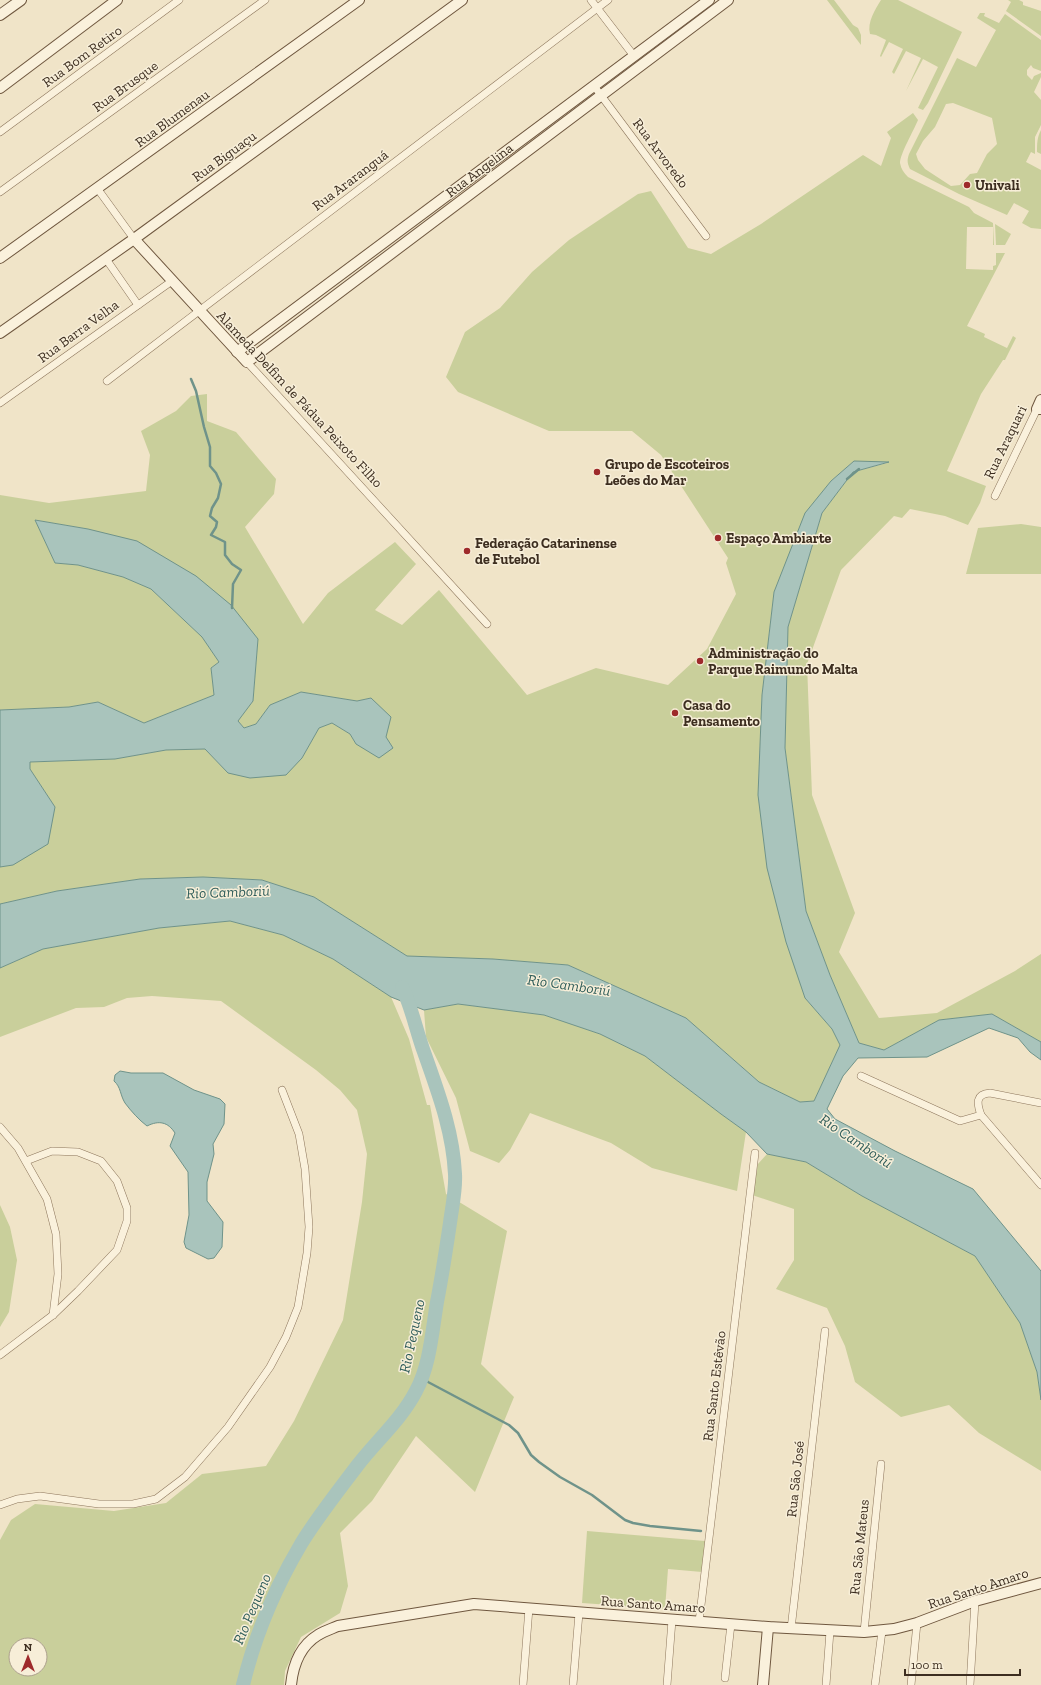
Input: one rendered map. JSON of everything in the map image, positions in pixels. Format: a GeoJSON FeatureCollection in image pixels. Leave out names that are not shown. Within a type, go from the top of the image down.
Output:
{"type":"FeatureCollection","features":[{"type":"Feature","properties":{"kind":"street"},"geometry":{"type":"LineString","coordinates":[[0,16],[21,0]]}},
{"type":"Feature","properties":{"kind":"street"},"geometry":{"type":"LineString","coordinates":[[0,88],[117,0]]}},
{"type":"Feature","properties":{"kind":"street","name":"Rua Bom Retiro"},"geometry":{"type":"LineString","coordinates":[[0,132],[179,0]]}},
{"type":"Feature","properties":{"kind":"street","name":"Rua Brusque"},"geometry":{"type":"LineString","coordinates":[[0,192],[265,0]]}},
{"type":"Feature","properties":{"kind":"street","name":"Rua Blumenau"},"geometry":{"type":"LineString","coordinates":[[0,258],[359,0]]}},
{"type":"Feature","properties":{"kind":"street","name":"Rua Biguaçu"},"geometry":{"type":"LineString","coordinates":[[0,333],[134,239],[462,0]]}},
{"type":"Feature","properties":{"kind":"street"},"geometry":{"type":"LineString","coordinates":[[591,0],[634,56]]}},
{"type":"Feature","properties":{"kind":"street","name":"Rua Araranguá"},"geometry":{"type":"LineString","coordinates":[[107,381],[608,0]]}},
{"type":"Feature","properties":{"kind":"street","name":"Rua Angelina"},"geometry":{"type":"LineString","coordinates":[[237,352],[709,0]]}},
{"type":"Feature","properties":{"kind":"street","name":"Rua Angelina"},"geometry":{"type":"LineString","coordinates":[[247,362],[728,0]]}},
{"type":"Feature","properties":{"kind":"street","name":"Rua Arvoredo"},"geometry":{"type":"LineString","coordinates":[[594,86],[706,236]]}},
{"type":"Feature","properties":{"kind":"street"},"geometry":{"type":"LineString","coordinates":[[502,154],[509,164]]}},
{"type":"Feature","properties":{"kind":"street","name":"Alameda Delfim de Pádua Peixoto Filho"},"geometry":{"type":"LineString","coordinates":[[98,188],[134,239],[487,624]]}},
{"type":"Feature","properties":{"kind":"street"},"geometry":{"type":"LineString","coordinates":[[106,259],[138,305]]}},
{"type":"Feature","properties":{"kind":"street","name":"Rua Barra Velha"},"geometry":{"type":"LineString","coordinates":[[0,403],[172,281]]}},
{"type":"Feature","properties":{"kind":"street","name":"Rua Araquari"},"geometry":{"type":"LineString","coordinates":[[995,496],[1040,406]]}},
{"type":"Feature","properties":{"kind":"street"},"geometry":{"type":"LineString","coordinates":[[861,1076],[960,1121],[981,1115]]}},
{"type":"Feature","properties":{"kind":"street"},"geometry":{"type":"LineString","coordinates":[[0,1505],[17,1499],[40,1496],[99,1504],[132,1504],[156,1499],[185,1477],[228,1427],[270,1367],[286,1337],[298,1307],[307,1253],[309,1227],[305,1169],[299,1134],[282,1090]]}},
{"type":"Feature","properties":{"kind":"street"},"geometry":{"type":"LineString","coordinates":[[1041,1103],[990,1093],[984,1094],[978,1100],[981,1115],[1041,1184]]}},
{"type":"Feature","properties":{"kind":"street"},"geometry":{"type":"LineString","coordinates":[[0,1127],[18,1148],[47,1199],[56,1234],[58,1274],[52,1315]]}},
{"type":"Feature","properties":{"kind":"street"},"geometry":{"type":"LineString","coordinates":[[0,1355],[52,1315],[78,1291],[117,1250],[127,1220],[127,1208],[117,1181],[101,1161],[78,1152],[52,1151],[26,1161]]}},
{"type":"Feature","properties":{"kind":"street","name":"Rua Santo Estêvão"},"geometry":{"type":"LineString","coordinates":[[699,1622],[755,1153]]}},
{"type":"Feature","properties":{"kind":"street","name":"Rua São José"},"geometry":{"type":"LineString","coordinates":[[791,1629],[825,1331]]}},
{"type":"Feature","properties":{"kind":"street","name":"Rua São Mateus"},"geometry":{"type":"LineString","coordinates":[[864,1632],[881,1464]]}},
{"type":"Feature","properties":{"kind":"street","name":"Rua Santo Amaro"},"geometry":{"type":"LineString","coordinates":[[291,1685],[293,1668],[303,1648],[317,1635],[338,1626],[474,1604],[791,1629],[864,1632],[882,1631],[917,1623],[975,1601],[1041,1583]]}},
{"type":"Feature","properties":{"kind":"street"},"geometry":{"type":"LineString","coordinates":[[970,1685],[975,1601]]}},
{"type":"Feature","properties":{"kind":"street"},"geometry":{"type":"LineString","coordinates":[[523,1685],[529,1608]]}},
{"type":"Feature","properties":{"kind":"street"},"geometry":{"type":"LineString","coordinates":[[573,1685],[579,1613]]}},
{"type":"Feature","properties":{"kind":"street"},"geometry":{"type":"LineString","coordinates":[[667,1685],[672,1620]]}},
{"type":"Feature","properties":{"kind":"street"},"geometry":{"type":"LineString","coordinates":[[912,1685],[917,1623]]}},
{"type":"Feature","properties":{"kind":"street"},"geometry":{"type":"LineString","coordinates":[[725,1678],[732,1624]]}},
{"type":"Feature","properties":{"kind":"street"},"geometry":{"type":"LineString","coordinates":[[764,1685],[768,1627]]}},
{"type":"Feature","properties":{"kind":"street"},"geometry":{"type":"LineString","coordinates":[[826,1685],[830,1631]]}},
{"type":"Feature","properties":{"kind":"street"},"geometry":{"type":"LineString","coordinates":[[875,1685],[882,1631]]}},
{"type":"Feature","properties":{"kind":"green space"},"geometry":{"type":"Polygon","coordinates":[[[827,0],[834,0],[853,25],[858,28],[861,35],[861,45],[827,0]]]}},
{"type":"Feature","properties":{"kind":"green space"},"geometry":{"type":"Polygon","coordinates":[[[881,0],[898,0],[962,32],[928,103],[923,110],[918,108],[938,67],[923,59],[906,91],[921,58],[906,51],[894,74],[892,72],[903,49],[889,42],[881,57],[880,56],[886,40],[870,34],[869,30],[872,16],[881,0]]]}},
{"type":"Feature","properties":{"kind":"green space"},"geometry":{"type":"Polygon","coordinates":[[[1008,0],[1019,0],[1023,2],[1023,5],[1041,11],[1041,36],[1006,11],[1011,2],[1008,0]]]}},
{"type":"Feature","properties":{"kind":"green space"},"geometry":{"type":"Polygon","coordinates":[[[980,13],[985,13],[984,16],[999,23],[1005,14],[1041,40],[1041,71],[1033,68],[1031,65],[1027,70],[1027,75],[1032,80],[1034,76],[1041,73],[1041,77],[1034,92],[1041,100],[1041,125],[1035,137],[1035,154],[1031,152],[1026,162],[1041,170],[1041,229],[1031,228],[1022,223],[1029,211],[1014,203],[1007,215],[959,194],[910,169],[908,165],[909,154],[957,58],[976,67],[996,30],[977,18],[980,13]],[[953,103],[946,104],[935,127],[923,141],[916,154],[918,160],[925,169],[951,186],[960,185],[970,174],[977,173],[987,154],[997,144],[992,118],[953,103]]]}},
{"type":"Feature","properties":{"kind":"green space"},"geometry":{"type":"Polygon","coordinates":[[[913,113],[918,120],[901,159],[900,165],[904,172],[908,177],[969,207],[974,213],[993,223],[994,245],[993,227],[967,227],[966,269],[993,270],[993,266],[996,265],[996,253],[1005,253],[967,326],[985,334],[984,337],[1007,348],[1013,336],[1016,338],[1005,360],[1003,360],[981,394],[947,471],[986,486],[980,503],[968,525],[945,516],[910,509],[902,518],[894,516],[841,570],[807,664],[812,795],[855,913],[839,952],[879,1018],[937,1013],[1015,971],[1041,954],[1041,1042],[992,1014],[939,1020],[884,1050],[859,1043],[830,975],[806,911],[785,748],[788,627],[822,513],[853,472],[887,463],[854,461],[831,481],[774,592],[762,695],[758,795],[805,998],[832,1029],[840,1045],[814,1101],[800,1102],[759,1082],[686,1018],[568,965],[493,959],[407,956],[314,897],[262,880],[203,877],[140,879],[57,891],[0,904],[0,867],[13,865],[55,807],[30,769],[29,762],[115,759],[166,750],[205,749],[228,773],[302,758],[319,728],[332,723],[350,734],[356,744],[386,737],[371,698],[357,701],[301,692],[270,705],[256,724],[244,728],[238,721],[253,701],[258,639],[88,529],[35,520],[55,563],[78,565],[123,577],[151,589],[202,637],[219,662],[211,668],[214,695],[144,723],[98,702],[69,707],[0,710],[0,495],[49,503],[146,491],[150,455],[141,431],[176,411],[191,396],[207,394],[207,421],[236,432],[276,479],[274,494],[245,527],[303,624],[328,593],[395,542],[416,564],[375,610],[402,625],[439,590],[527,695],[596,668],[668,685],[707,649],[736,594],[726,563],[728,558],[661,455],[632,431],[549,431],[458,392],[446,377],[465,332],[500,308],[532,272],[569,240],[638,194],[651,191],[688,248],[711,254],[761,224],[863,155],[881,166],[891,138],[887,132],[913,113]]]}},
{"type":"Feature","properties":{"kind":"green space"},"geometry":{"type":"Polygon","coordinates":[[[1041,130],[1041,154],[1037,152],[1041,130]]]}},
{"type":"Feature","properties":{"kind":"green space"},"geometry":{"type":"Polygon","coordinates":[[[995,224],[1011,234],[1005,245],[996,245],[995,224]]]}},
{"type":"Feature","properties":{"kind":"green space"},"geometry":{"type":"Polygon","coordinates":[[[1021,524],[1041,527],[1041,574],[966,574],[978,528],[1021,524]]]}},
{"type":"Feature","properties":{"kind":"green space"},"geometry":{"type":"Polygon","coordinates":[[[230,921],[283,935],[333,959],[391,997],[409,1039],[427,1105],[430,1105],[446,1194],[507,1231],[481,1364],[514,1397],[475,1492],[416,1436],[372,1501],[340,1533],[348,1586],[340,1613],[301,1637],[285,1671],[284,1685],[0,1685],[0,1540],[11,1520],[35,1504],[114,1511],[166,1503],[202,1474],[266,1466],[294,1421],[343,1320],[362,1202],[367,1154],[357,1110],[340,1090],[316,1070],[221,1001],[152,996],[127,998],[104,1007],[76,1008],[0,1037],[0,968],[43,949],[159,928],[230,921]]]}},
{"type":"Feature","properties":{"kind":"green space"},"geometry":{"type":"Polygon","coordinates":[[[458,1004],[544,1015],[600,1034],[645,1056],[746,1132],[737,1191],[652,1168],[611,1143],[530,1113],[510,1150],[499,1163],[470,1151],[456,1098],[426,1037],[424,1010],[458,1004]]]}},
{"type":"Feature","properties":{"kind":"green space"},"geometry":{"type":"Polygon","coordinates":[[[767,1154],[806,1162],[862,1196],[975,1256],[1020,1323],[1037,1372],[1041,1400],[1041,1471],[979,1433],[949,1405],[901,1417],[855,1382],[845,1346],[827,1308],[776,1289],[794,1260],[794,1209],[752,1195],[758,1164],[767,1154]]]}},
{"type":"Feature","properties":{"kind":"green space"},"geometry":{"type":"Polygon","coordinates":[[[0,1205],[10,1227],[17,1260],[9,1312],[0,1327],[0,1205]]]}},
{"type":"Feature","properties":{"kind":"green space"},"geometry":{"type":"Polygon","coordinates":[[[587,1531],[705,1541],[702,1572],[668,1569],[665,1609],[582,1603],[587,1531]]]}},
{"type":"Feature","properties":{"kind":"water","name":"Rio Camboriú"},"geometry":{"type":"Polygon","coordinates":[[[854,461],[889,462],[853,472],[822,513],[788,627],[785,748],[806,911],[830,975],[859,1043],[884,1050],[939,1020],[992,1014],[1041,1042],[1041,1060],[1030,1052],[1018,1038],[989,1028],[927,1057],[858,1058],[843,1076],[827,1109],[835,1119],[895,1151],[973,1189],[1041,1271],[1041,1400],[1037,1372],[1020,1323],[975,1256],[862,1196],[806,1162],[767,1154],[746,1132],[645,1056],[600,1034],[544,1015],[458,1004],[424,1010],[391,997],[333,959],[283,935],[230,921],[159,928],[43,949],[0,968],[0,904],[57,891],[140,879],[203,877],[262,880],[314,897],[407,956],[493,959],[568,965],[686,1018],[759,1082],[800,1102],[814,1101],[840,1045],[832,1029],[805,998],[786,942],[767,868],[758,795],[762,695],[774,592],[805,513],[831,481],[854,461]]]}},
{"type":"Feature","properties":{"kind":"water"},"geometry":{"type":"Polygon","coordinates":[[[35,520],[88,529],[137,541],[196,576],[231,605],[258,639],[253,701],[238,721],[244,728],[256,724],[270,705],[301,692],[357,701],[371,698],[391,717],[386,737],[393,748],[379,758],[356,744],[350,734],[332,723],[319,728],[302,758],[286,775],[250,778],[228,773],[205,749],[166,750],[115,759],[30,762],[30,769],[55,807],[48,844],[13,865],[0,867],[0,710],[69,707],[98,702],[144,723],[214,695],[211,668],[219,662],[202,637],[151,589],[123,577],[78,565],[55,563],[35,520]]]}},
{"type":"Feature","properties":{"kind":"water"},"geometry":{"type":"Polygon","coordinates":[[[120,1071],[131,1073],[163,1073],[194,1090],[220,1099],[225,1104],[224,1124],[213,1144],[214,1154],[207,1182],[207,1201],[223,1222],[222,1247],[214,1258],[208,1259],[186,1248],[184,1242],[189,1215],[188,1172],[170,1146],[175,1133],[169,1126],[163,1123],[155,1123],[147,1126],[132,1112],[125,1103],[118,1086],[114,1081],[115,1075],[120,1071]]]}},
{"type":"Feature","properties":{"kind":"waterway"},"geometry":{"type":"LineString","coordinates":[[191,379],[196,391],[210,447],[210,466],[216,473],[221,484],[218,498],[212,508],[210,516],[217,522],[211,535],[225,542],[225,555],[232,564],[241,570],[233,584],[232,608]]}},
{"type":"Feature","properties":{"kind":"waterway"},"geometry":{"type":"LineString","coordinates":[[847,479],[859,469]]}},
{"type":"Feature","properties":{"kind":"waterway","name":"Rio Pequeno"},"geometry":{"type":"LineString","coordinates":[[243,1685],[253,1648],[274,1595],[307,1534],[364,1457],[396,1421],[410,1402],[421,1381],[427,1359],[453,1205],[455,1186],[454,1158],[444,1112],[409,1003],[402,987]]}},
{"type":"Feature","properties":{"kind":"waterway"},"geometry":{"type":"LineString","coordinates":[[422,1377],[428,1382],[509,1425],[518,1433],[531,1455],[539,1462],[560,1477],[592,1495],[625,1520],[650,1526],[701,1531]]}},
{"type":"Feature","properties":{"kind":"place","name":"Univali"},"geometry":{"type":"Point","coordinates":[967,185]}},
{"type":"Feature","properties":{"kind":"place","name":"Grupo de Escoteiros Leões do Mar"},"geometry":{"type":"Point","coordinates":[597,472]}},
{"type":"Feature","properties":{"kind":"place","name":"Espaço Ambiarte"},"geometry":{"type":"Point","coordinates":[718,538]}},
{"type":"Feature","properties":{"kind":"place","name":"Federação Catarinense de Futebol"},"geometry":{"type":"Point","coordinates":[467,551]}},
{"type":"Feature","properties":{"kind":"place","name":"Administração do Parque Raimundo Malta"},"geometry":{"type":"Point","coordinates":[700,661]}},
{"type":"Feature","properties":{"kind":"place","name":"Casa do Pensamento"},"geometry":{"type":"Point","coordinates":[675,713]}}]}
